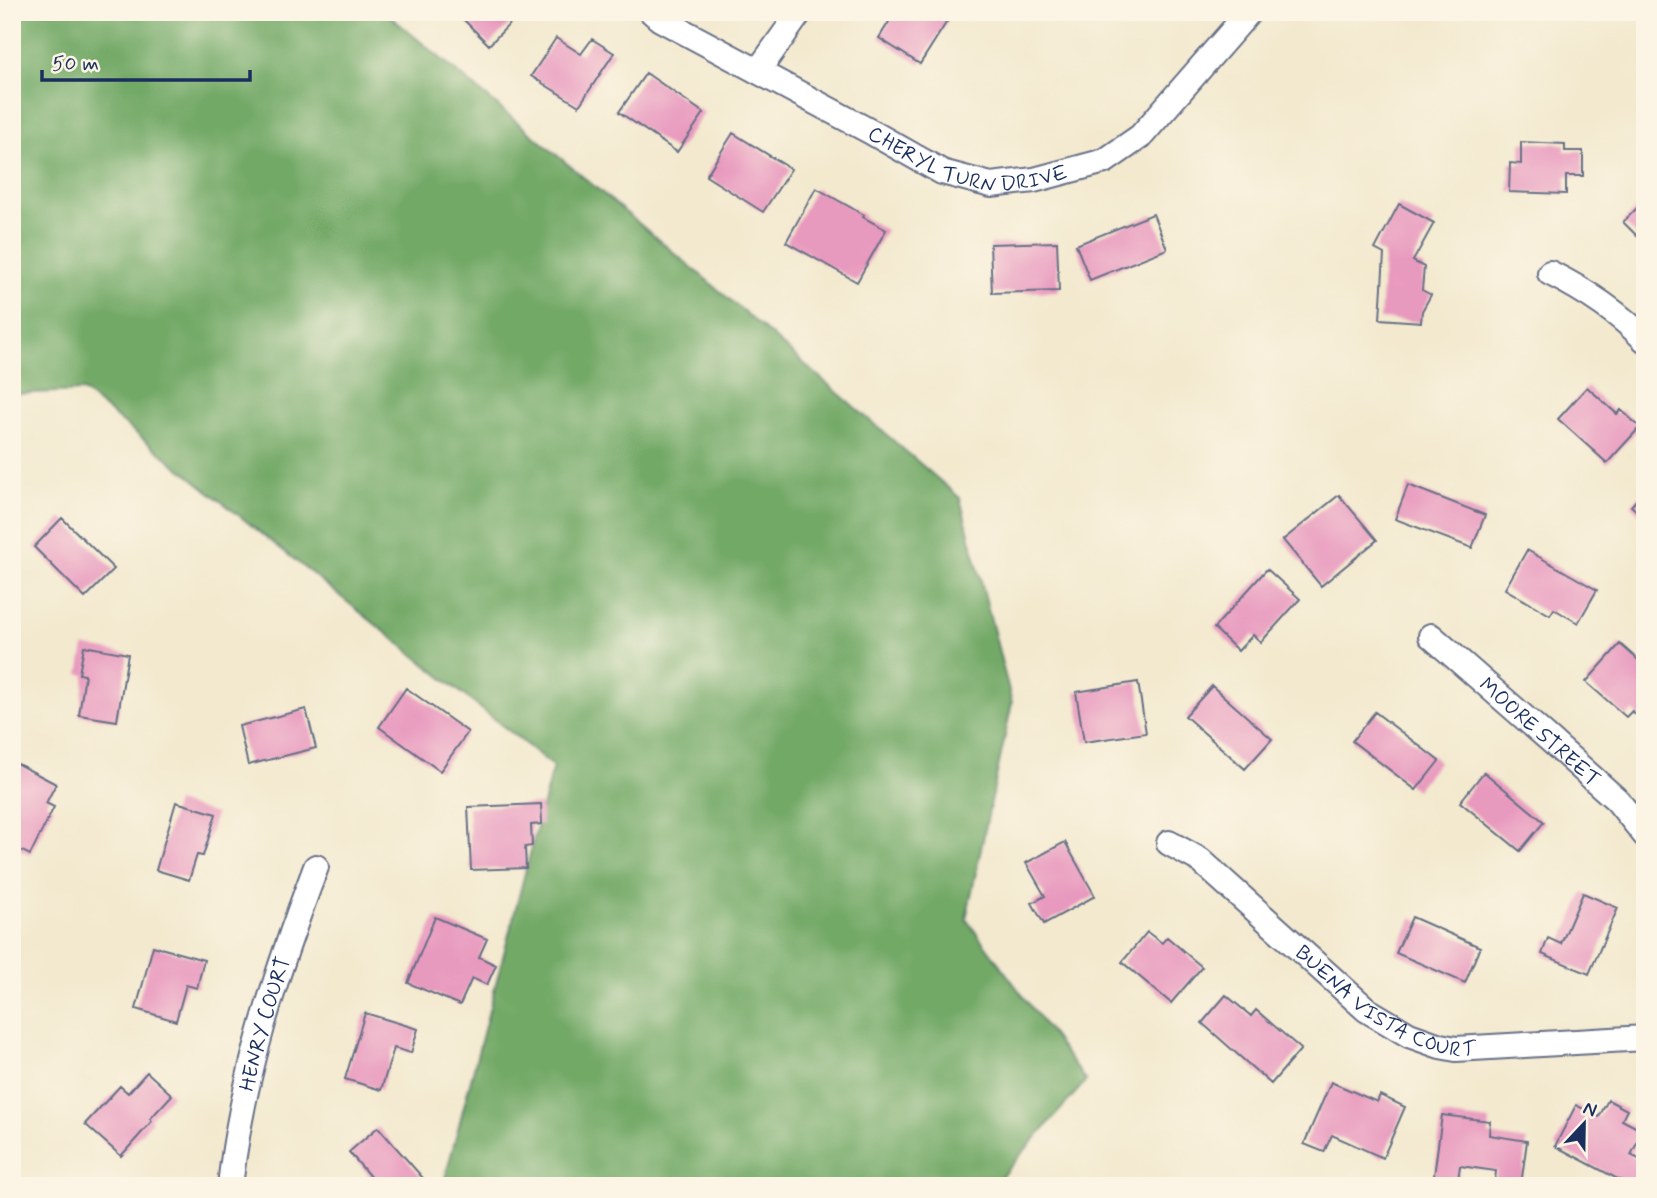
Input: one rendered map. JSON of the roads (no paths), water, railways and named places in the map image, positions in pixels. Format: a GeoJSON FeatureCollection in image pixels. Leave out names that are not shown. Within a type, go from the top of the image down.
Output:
{"type":"FeatureCollection","features":[{"type":"Feature","properties":{"kind":"street","name":"CHERYL TURN DRIVE"},"geometry":{"type":"LineString","coordinates":[[652,12],[660,19],[942,172],[991,185],[1034,180],[1105,161],[1141,135],[1249,12]]}},
{"type":"Feature","properties":{"kind":"street"},"geometry":{"type":"LineString","coordinates":[[758,71],[800,12]]}},
{"type":"Feature","properties":{"kind":"street"},"geometry":{"type":"LineString","coordinates":[[1550,273],[1593,296],[1645,340]]}},
{"type":"Feature","properties":{"kind":"street","name":"MOORE STREET"},"geometry":{"type":"LineString","coordinates":[[1431,636],[1617,800],[1645,835]]}},
{"type":"Feature","properties":{"kind":"street","name":"BUENA VISTA COURT"},"geometry":{"type":"LineString","coordinates":[[1170,843],[1200,860],[1367,1010],[1409,1035],[1456,1049],[1645,1038]]}},
{"type":"Feature","properties":{"kind":"street","name":"HENRY COURT"},"geometry":{"type":"LineString","coordinates":[[230,1186],[242,1113],[268,1007],[316,867]]}}]}
